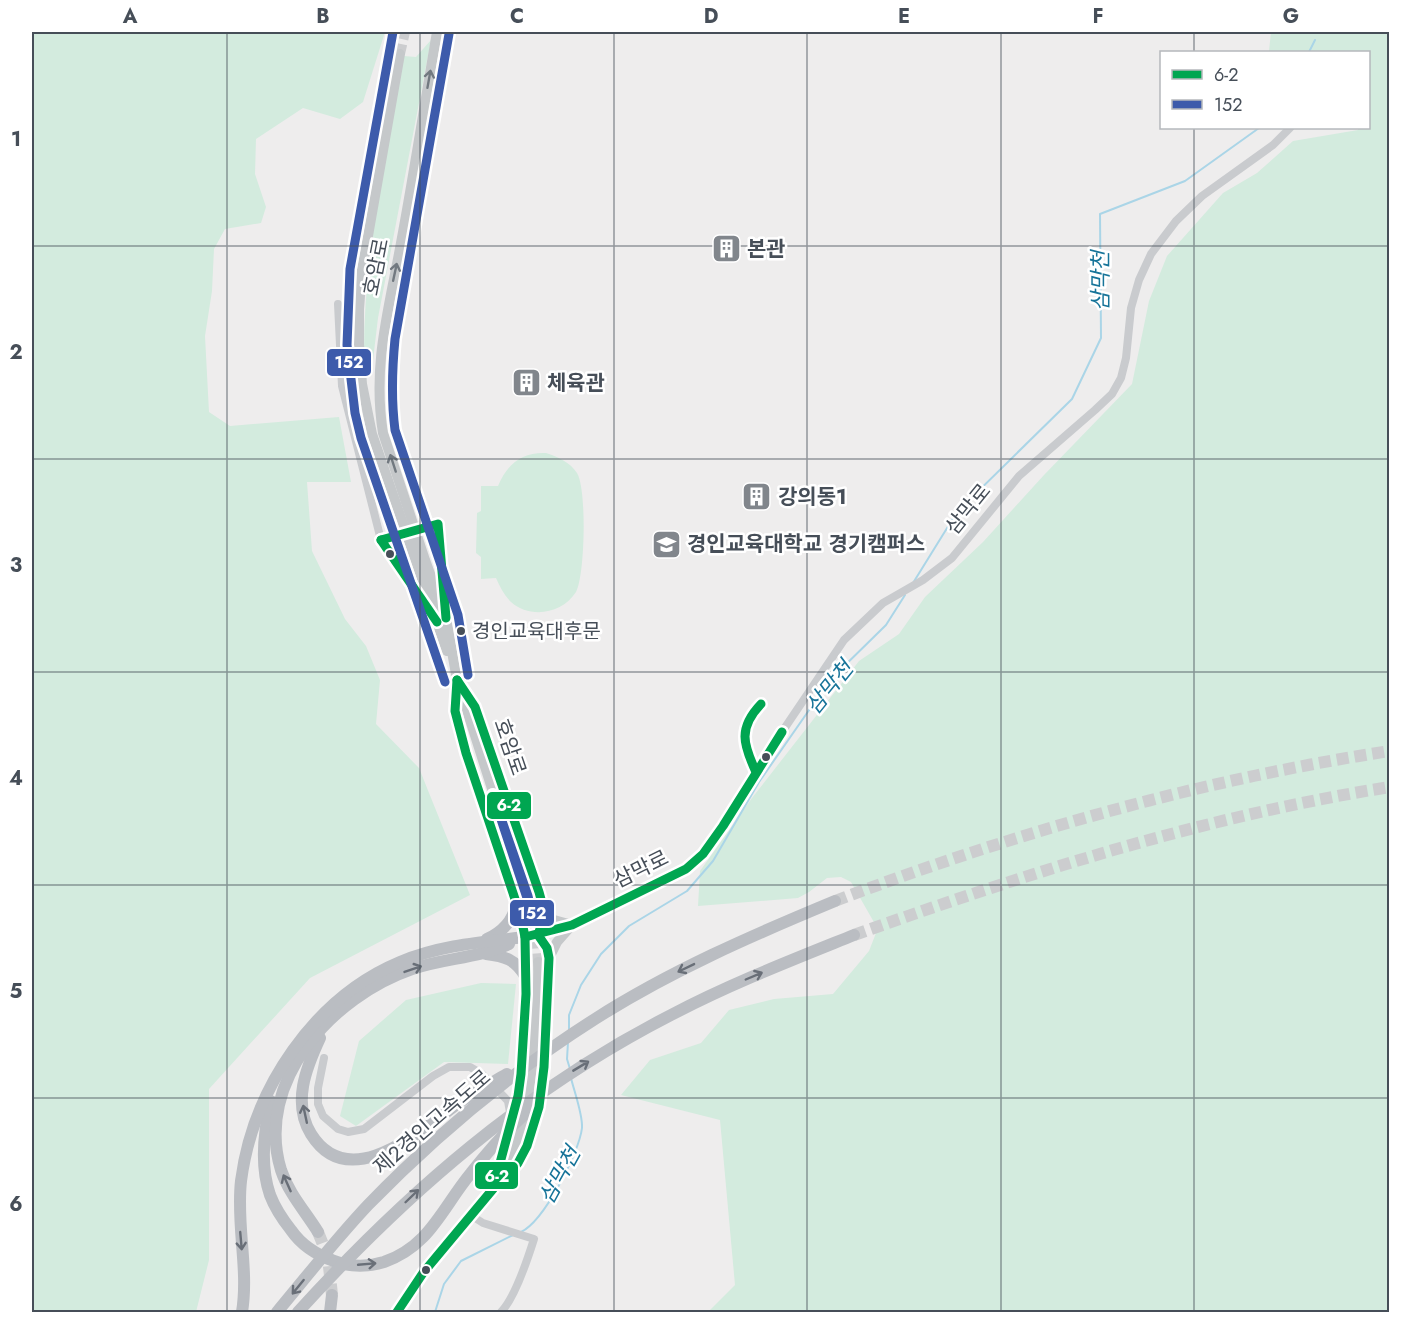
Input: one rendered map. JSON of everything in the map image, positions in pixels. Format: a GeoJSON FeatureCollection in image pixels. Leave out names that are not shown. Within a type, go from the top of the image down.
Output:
{"type":"FeatureCollection","features":[{"type":"Feature","properties":{"kind":"highway","name":"제2경인고속도로"},"geometry":{"type":"LineString","coordinates":[[277,1312],[368,1206],[470,1110],[555,1046],[604,1013],[679,971],[835,901]]}},
{"type":"Feature","properties":{"kind":"highway"},"geometry":{"type":"LineString","coordinates":[[318,1232],[291,1192],[277,1152],[276,1124],[285,1083],[308,1044],[352,1001],[381,982],[412,969],[477,948],[501,930],[513,916],[516,905]]}},
{"type":"Feature","properties":{"kind":"highway","name":"제2경인고속도로"},"geometry":{"type":"LineString","coordinates":[[298,1312],[381,1225],[449,1162],[562,1078],[641,1031],[704,998],[854,935]]}},
{"type":"Feature","properties":{"kind":"highway"},"geometry":{"type":"LineString","coordinates":[[242,1312],[244,1278],[240,1214],[244,1165],[252,1134],[270,1087],[315,1023],[353,988],[385,969],[408,959],[435,950],[502,948],[525,937]]}},
{"type":"Feature","properties":{"kind":"highway"},"geometry":{"type":"LineString","coordinates":[[477,948],[511,959],[525,976]]}},
{"type":"Feature","properties":{"kind":"highway"},"geometry":{"type":"LineString","coordinates":[[325,1026],[305,1074],[302,1094],[303,1109],[313,1137],[322,1147],[334,1155],[348,1159],[366,1159],[393,1149],[468,1096],[555,1046]]}},
{"type":"Feature","properties":{"kind":"highway"},"geometry":{"type":"LineString","coordinates":[[284,1066],[275,1085],[269,1107],[264,1152],[270,1195],[283,1220],[296,1238],[315,1253],[348,1265],[370,1265],[411,1248],[427,1233],[474,1169],[518,1120],[546,1096],[562,1078]]}},
{"type":"Feature","properties":{"kind":"highway"},"geometry":{"type":"LineString","coordinates":[[330,1312],[332,1295]]}},
{"type":"Feature","properties":{"kind":"main road","name":"호암로"},"geometry":{"type":"LineString","coordinates":[[437,32],[401,244],[380,349],[380,413],[383,433],[425,560],[457,680],[530,908]]}},
{"type":"Feature","properties":{"kind":"main road","name":"호암로"},"geometry":{"type":"LineString","coordinates":[[400,54],[362,270],[359,344],[362,384],[372,434],[442,620]]}},
{"type":"Feature","properties":{"kind":"main road","name":"호암로"},"geometry":{"type":"LineString","coordinates":[[457,680],[455,711],[466,753],[521,917],[525,937]]}},
{"type":"Feature","properties":{"kind":"main road","name":"호암로"},"geometry":{"type":"LineString","coordinates":[[457,680],[475,707],[545,913]]}},
{"type":"Feature","properties":{"kind":"main road"},"geometry":{"type":"LineString","coordinates":[[543,960],[572,925],[554,920],[545,913]]}},
{"type":"Feature","properties":{"kind":"main road"},"geometry":{"type":"LineString","coordinates":[[521,917],[535,917],[545,913]]}},
{"type":"Feature","properties":{"kind":"main road"},"geometry":{"type":"LineString","coordinates":[[397,1312],[423,1273],[493,1189],[508,1163],[521,1132],[529,1098],[543,960],[547,948],[538,935],[545,913]]}},
{"type":"Feature","properties":{"kind":"main road","name":"삼막로"},"geometry":{"type":"LineString","coordinates":[[525,937],[538,935]]}},
{"type":"Feature","properties":{"kind":"main road"},"geometry":{"type":"LineString","coordinates":[[493,1189],[511,1124],[521,1074],[525,937]]}},
{"type":"Feature","properties":{"kind":"main road"},"geometry":{"type":"LineString","coordinates":[[525,961],[536,958],[542,961],[549,970]]}},
{"type":"Feature","properties":{"kind":"main road"},"geometry":{"type":"LineString","coordinates":[[493,1189],[516,1168],[532,1134],[544,1075],[549,970],[543,960]]}},
{"type":"Feature","properties":{"kind":"street","name":"삼막로"},"geometry":{"type":"LineString","coordinates":[[538,935],[572,925],[669,879],[686,869],[703,854],[844,640],[862,621],[952,558],[1019,476],[1112,394],[1121,378],[1126,358],[1131,308],[1139,280],[1151,254],[1176,221],[1202,196],[1273,145],[1289,129]]}},
{"type":"Feature","properties":{"kind":"street"},"geometry":{"type":"LineString","coordinates":[[338,304],[342,386],[381,540],[442,620]]}},
{"type":"Feature","properties":{"kind":"street"},"geometry":{"type":"LineString","coordinates":[[420,528],[438,524],[442,620]]}},
{"type":"Feature","properties":{"kind":"street"},"geometry":{"type":"LineString","coordinates":[[381,540],[397,536]]}},
{"type":"Feature","properties":{"kind":"street"},"geometry":{"type":"LineString","coordinates":[[324,1058],[318,1088],[318,1104],[323,1116],[338,1129],[348,1132],[364,1129],[449,1066],[470,1067],[482,1074],[508,1101],[511,1124]]}},
{"type":"Feature","properties":{"kind":"street"},"geometry":{"type":"LineString","coordinates":[[472,1216],[483,1223],[534,1239],[506,1308],[501,1312]]}},
{"type":"Feature","properties":{"kind":"green space"},"geometry":{"type":"Polygon","coordinates":[[[32,32],[385,32],[363,102],[340,119],[303,108],[256,139],[255,174],[266,207],[261,223],[225,229],[214,249],[212,291],[205,336],[209,412],[230,426],[339,417],[351,482],[307,482],[312,551],[345,619],[366,646],[380,680],[376,724],[419,768],[470,895],[310,978],[209,1089],[209,1260],[196,1312],[32,1312],[32,32]]]}},
{"type":"Feature","properties":{"kind":"green space"},"geometry":{"type":"Polygon","coordinates":[[[1271,32],[1389,32],[1389,1312],[708,1312],[735,1285],[720,1120],[621,1095],[650,1060],[701,1043],[729,1010],[774,999],[833,994],[869,951],[876,933],[875,924],[851,882],[841,877],[827,878],[798,898],[698,906],[700,871],[752,798],[859,661],[899,634],[925,597],[983,542],[1132,384],[1149,301],[1167,256],[1223,193],[1257,173],[1293,141],[1358,129],[1370,129],[1370,51],[1269,51],[1271,32]]]}},
{"type":"Feature","properties":{"kind":"green space"},"geometry":{"type":"Polygon","coordinates":[[[431,40],[370,367],[364,359],[371,245],[404,56],[416,57],[431,40]]]}},
{"type":"Feature","properties":{"kind":"green space"},"geometry":{"type":"Polygon","coordinates":[[[537,453],[546,453],[567,463],[577,473],[582,496],[583,552],[576,592],[563,605],[545,612],[536,612],[527,611],[511,602],[502,591],[496,578],[481,579],[481,557],[476,553],[477,513],[481,511],[481,486],[498,486],[506,471],[516,461],[537,453]]]}},
{"type":"Feature","properties":{"kind":"green space"},"geometry":{"type":"Polygon","coordinates":[[[481,983],[516,984],[508,1064],[444,1062],[356,1126],[340,1116],[359,1041],[406,1000],[481,983]]]}},
{"type":"Feature","properties":{"kind":"waterway","name":"삼막천"},"geometry":{"type":"LineString","coordinates":[[1310,51],[1315,40]]}},
{"type":"Feature","properties":{"kind":"waterway","name":"삼막천"},"geometry":{"type":"LineString","coordinates":[[913,583],[957,512],[1072,399],[1101,338],[1100,214],[1185,181],[1258,129]]}},
{"type":"Feature","properties":{"kind":"waterway","name":"삼막천"},"geometry":{"type":"LineString","coordinates":[[569,1030],[569,1015],[581,985],[601,954],[629,926],[687,891],[713,861],[759,782],[830,680],[886,625],[905,595]]}},
{"type":"Feature","properties":{"kind":"waterway","name":"삼막천"},"geometry":{"type":"LineString","coordinates":[[568,1042],[567,1059],[570,1069]]}},
{"type":"Feature","properties":{"kind":"waterway","name":"삼막천"},"geometry":{"type":"LineString","coordinates":[[521,1232],[540,1215],[550,1201],[567,1169],[579,1139],[582,1128],[581,1117],[571,1078]]}},
{"type":"Feature","properties":{"kind":"waterway","name":"삼막천"},"geometry":{"type":"LineString","coordinates":[[435,1312],[444,1284],[461,1261],[513,1235]]}},
{"type":"Feature","properties":{"kind":"tunnel"},"geometry":{"type":"LineString","coordinates":[[400,54],[405,32]]}},
{"type":"Feature","properties":{"kind":"tunnel"},"geometry":{"type":"LineString","coordinates":[[835,901],[971,853],[1108,811],[1248,777],[1390,751]]}},
{"type":"Feature","properties":{"kind":"tunnel"},"geometry":{"type":"LineString","coordinates":[[854,935],[985,890],[1185,830],[1321,799],[1390,787]]}},
{"type":"Feature","properties":{"kind":"tunnel"},"geometry":{"type":"LineString","coordinates":[[530,909],[536,936],[538,962]]}},
{"type":"Feature","properties":{"kind":"tunnel"},"geometry":{"type":"LineString","coordinates":[[318,1232],[328,1257],[332,1295]]}},
{"type":"Feature","properties":{"kind":"transit line","name":"152"},"geometry":{"type":"LineString","coordinates":[[393,32],[350,269],[347,345],[355,413],[361,438],[445,682]]}},
{"type":"Feature","properties":{"kind":"transit line","name":"152"},"geometry":{"type":"LineString","coordinates":[[449,34],[395,339],[392,396],[395,430],[458,615],[468,675]]}},
{"type":"Feature","properties":{"kind":"transit line","name":"6-2"},"geometry":{"type":"LineString","coordinates":[[381,540],[438,524],[446,618]]}},
{"type":"Feature","properties":{"kind":"transit line","name":"6-2"},"geometry":{"type":"LineString","coordinates":[[381,540],[437,622]]}},
{"type":"Feature","properties":{"kind":"transit line","name":"6-2"},"geometry":{"type":"LineString","coordinates":[[457,680],[475,707],[539,892],[545,914],[538,935]]}},
{"type":"Feature","properties":{"kind":"transit line","name":"6-2"},"geometry":{"type":"LineString","coordinates":[[397,1312],[423,1273],[493,1189],[518,1096],[521,1074],[526,994],[525,937],[521,917],[466,753],[455,711],[457,680]]}},
{"type":"Feature","properties":{"kind":"transit line","name":"6-2"},"geometry":{"type":"LineString","coordinates":[[756,772],[748,753],[745,736],[749,721],[761,704]]}},
{"type":"Feature","properties":{"kind":"transit line","name":"6-2"},"geometry":{"type":"LineString","coordinates":[[525,937],[572,925],[686,869],[703,854],[723,826],[782,732]]}},
{"type":"Feature","properties":{"kind":"transit line","name":"152"},"geometry":{"type":"LineString","coordinates":[[493,795],[528,896],[532,913],[493,795]]}},
{"type":"Feature","properties":{"kind":"transit line","name":"6-2"},"geometry":{"type":"LineString","coordinates":[[505,1178],[518,1163],[527,1146],[539,1107],[544,1067],[549,958],[547,948],[538,935]]}},
{"type":"Feature","properties":{"kind":"place","name":"본관"},"geometry":{"type":"Point","coordinates":[726,249]}},
{"type":"Feature","properties":{"kind":"place","name":"체육관"},"geometry":{"type":"Point","coordinates":[526,383]}},
{"type":"Feature","properties":{"kind":"place","name":"강의동1"},"geometry":{"type":"Point","coordinates":[757,497]}},
{"type":"Feature","properties":{"kind":"place","name":"경인교육대학교 경기캠퍼스"},"geometry":{"type":"Point","coordinates":[666,544]}},
{"type":"Feature","properties":{"kind":"place","name":"경인교육대후문"},"geometry":{"type":"Point","coordinates":[461,631]}}]}
